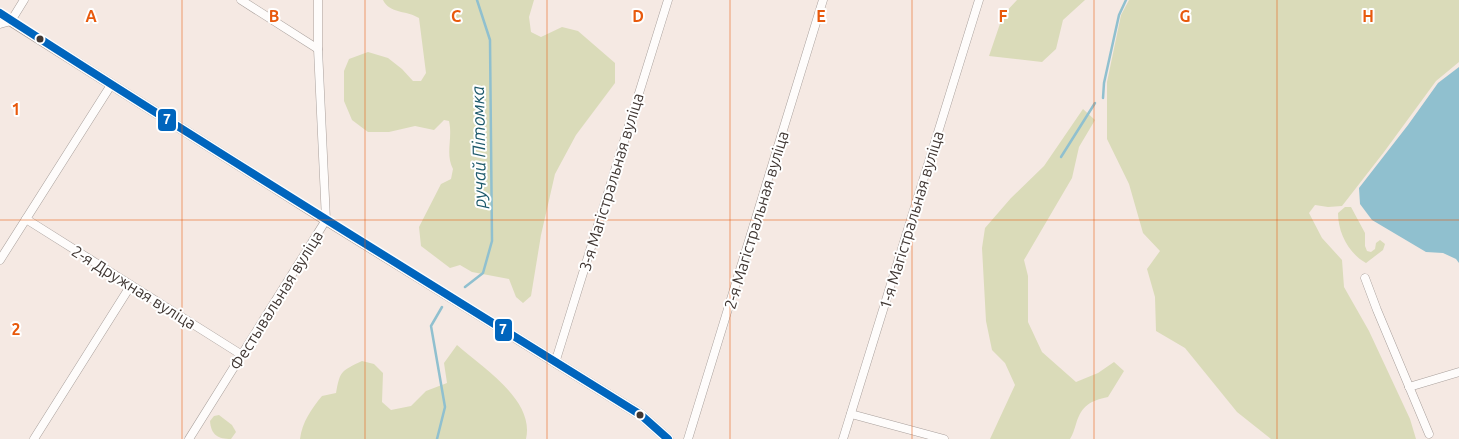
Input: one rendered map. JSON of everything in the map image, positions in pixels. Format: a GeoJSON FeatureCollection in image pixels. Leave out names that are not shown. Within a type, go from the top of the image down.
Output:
{"type":"FeatureCollection","features":[{"type":"Feature","properties":{"kind":"street"},"geometry":{"type":"LineString","coordinates":[[0,24],[11,21],[24,0]]}},
{"type":"Feature","properties":{"kind":"street"},"geometry":{"type":"LineString","coordinates":[[241,0],[318,49]]}},
{"type":"Feature","properties":{"kind":"street","name":"Фестывальная вуліца"},"geometry":{"type":"LineString","coordinates":[[189,439],[326,220],[318,49],[318,0]]}},
{"type":"Feature","properties":{"kind":"street","name":"3-я Магістральная вуліца"},"geometry":{"type":"LineString","coordinates":[[555,363],[668,0]]}},
{"type":"Feature","properties":{"kind":"street","name":"2-я Магістральная вуліца"},"geometry":{"type":"LineString","coordinates":[[688,439],[823,0]]}},
{"type":"Feature","properties":{"kind":"street","name":"1-я Магістральная вуліца"},"geometry":{"type":"LineString","coordinates":[[843,439],[979,0]]}},
{"type":"Feature","properties":{"kind":"street"},"geometry":{"type":"LineString","coordinates":[[11,21],[110,85],[640,415],[668,439]]}},
{"type":"Feature","properties":{"kind":"street"},"geometry":{"type":"LineString","coordinates":[[0,260],[110,85]]}},
{"type":"Feature","properties":{"kind":"street","name":"2-я Дружная вуліца"},"geometry":{"type":"LineString","coordinates":[[26,219],[242,355]]}},
{"type":"Feature","properties":{"kind":"street"},"geometry":{"type":"LineString","coordinates":[[1366,278],[1377,310],[1429,434]]}},
{"type":"Feature","properties":{"kind":"street"},"geometry":{"type":"LineString","coordinates":[[34,439],[131,285]]}},
{"type":"Feature","properties":{"kind":"street"},"geometry":{"type":"LineString","coordinates":[[1409,386],[1459,372]]}},
{"type":"Feature","properties":{"kind":"street"},"geometry":{"type":"LineString","coordinates":[[851,414],[944,439]]}},
{"type":"Feature","properties":{"kind":"green space"},"geometry":{"type":"Polygon","coordinates":[[[383,0],[534,0],[529,17],[531,32],[541,37],[562,27],[578,31],[615,63],[615,83],[576,135],[555,174],[541,235],[531,296],[523,303],[516,297],[509,279],[472,272],[460,265],[450,268],[421,246],[419,227],[441,184],[451,179],[453,169],[449,152],[449,121],[444,120],[434,130],[415,126],[389,132],[368,132],[352,120],[344,101],[344,71],[349,59],[368,52],[388,58],[413,81],[421,81],[426,73],[419,18],[390,8],[383,0]]]}},
{"type":"Feature","properties":{"kind":"green space"},"geometry":{"type":"Polygon","coordinates":[[[1017,0],[1085,0],[1063,20],[1056,49],[1042,62],[989,56],[1003,15],[1017,0]]]}},
{"type":"Feature","properties":{"kind":"green space"},"geometry":{"type":"Polygon","coordinates":[[[1129,0],[1459,0],[1459,62],[1436,81],[1342,206],[1328,207],[1315,205],[1309,213],[1322,238],[1342,260],[1344,287],[1369,331],[1410,419],[1416,439],[1271,439],[1237,412],[1185,348],[1156,331],[1155,297],[1147,269],[1160,251],[1143,233],[1129,184],[1107,139],[1107,82],[1121,15],[1129,0]]]}},
{"type":"Feature","properties":{"kind":"green space"},"geometry":{"type":"Polygon","coordinates":[[[1083,109],[1095,120],[1079,147],[1072,178],[1024,260],[1028,276],[1028,322],[1042,352],[1076,382],[1098,373],[1114,362],[1124,371],[1108,397],[1096,400],[1084,408],[1070,439],[990,439],[1015,385],[1005,363],[992,350],[986,321],[982,248],[985,228],[1011,198],[1044,166],[1083,109]]]}},
{"type":"Feature","properties":{"kind":"green space"},"geometry":{"type":"Polygon","coordinates":[[[1345,207],[1351,207],[1365,233],[1367,251],[1371,252],[1375,249],[1376,243],[1380,240],[1385,244],[1383,250],[1366,263],[1354,254],[1342,235],[1338,213],[1345,207]]]}},
{"type":"Feature","properties":{"kind":"green space"},"geometry":{"type":"Polygon","coordinates":[[[457,345],[493,375],[515,398],[523,411],[527,425],[526,439],[300,439],[305,421],[315,405],[322,396],[336,393],[340,376],[350,367],[362,361],[374,364],[383,373],[382,402],[391,410],[411,406],[426,391],[447,383],[444,363],[457,345]]]}},
{"type":"Feature","properties":{"kind":"green space"},"geometry":{"type":"Polygon","coordinates":[[[219,415],[232,425],[236,432],[231,439],[219,437],[212,430],[210,421],[214,416],[219,415]]]}},
{"type":"Feature","properties":{"kind":"water"},"geometry":{"type":"Polygon","coordinates":[[[1459,67],[1459,263],[1456,259],[1443,253],[1426,252],[1372,220],[1360,204],[1359,188],[1438,83],[1459,67]]]}},
{"type":"Feature","properties":{"kind":"waterway","name":"ручай Пітомка"},"geometry":{"type":"LineString","coordinates":[[465,287],[483,273],[492,241],[490,40],[477,0]]}},
{"type":"Feature","properties":{"kind":"waterway"},"geometry":{"type":"LineString","coordinates":[[1103,98],[1104,83],[1119,15],[1126,0]]}},
{"type":"Feature","properties":{"kind":"waterway"},"geometry":{"type":"LineString","coordinates":[[1061,157],[1095,103]]}},
{"type":"Feature","properties":{"kind":"waterway","name":"ручай Пітомка"},"geometry":{"type":"LineString","coordinates":[[437,439],[445,407],[431,326],[442,307]]}},
{"type":"Feature","properties":{"kind":"transit line","name":"7"},"geometry":{"type":"LineString","coordinates":[[0,13],[641,415],[668,439]]}}]}
